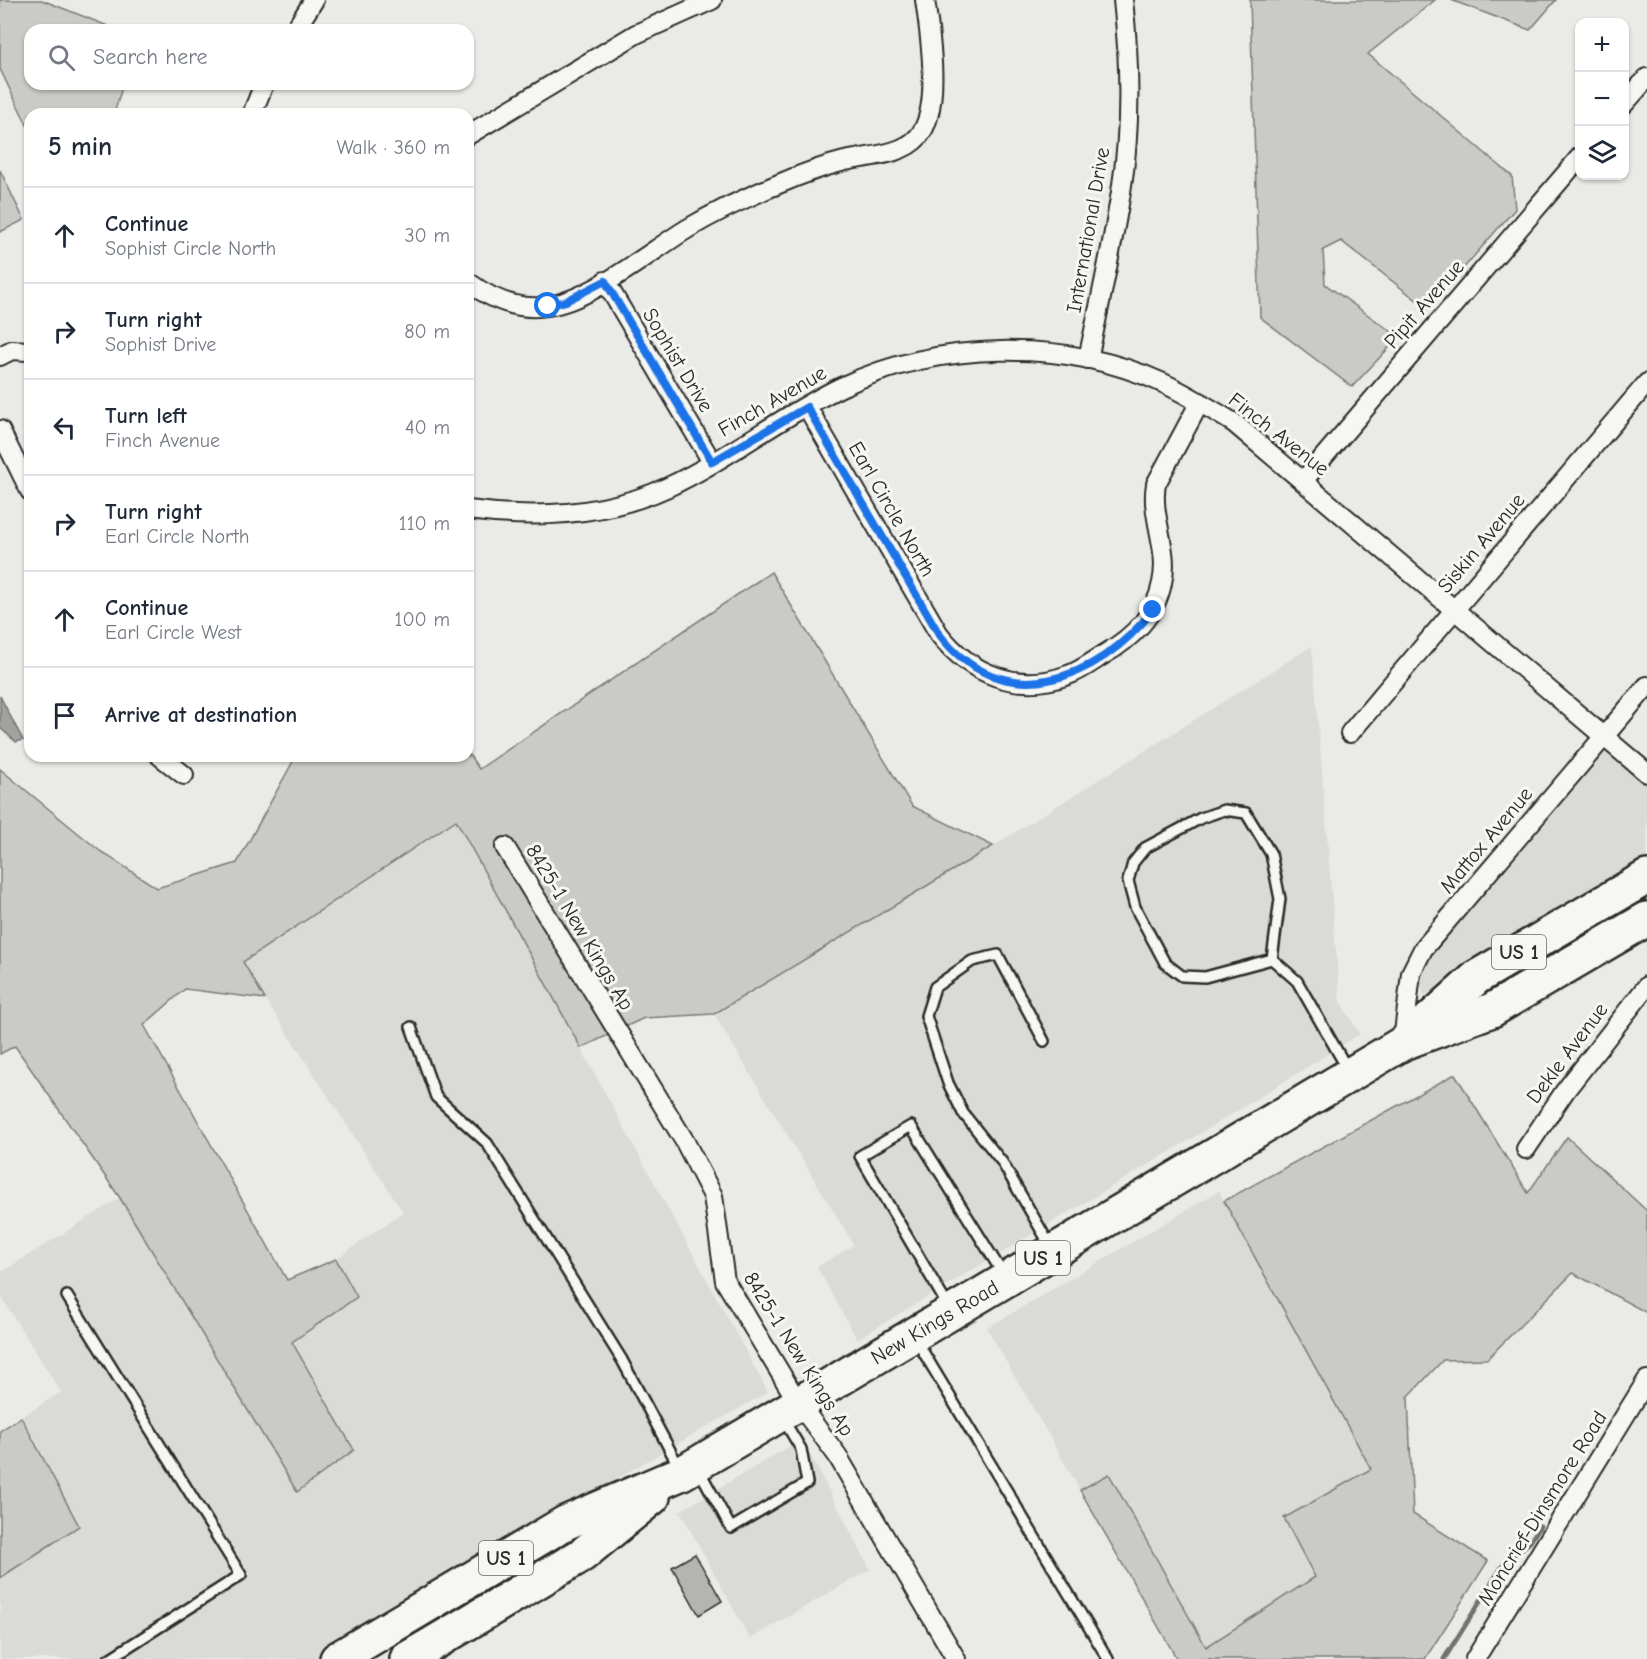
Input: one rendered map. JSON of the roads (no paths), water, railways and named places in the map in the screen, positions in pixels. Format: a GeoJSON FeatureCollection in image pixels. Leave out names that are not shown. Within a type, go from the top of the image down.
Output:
{"type":"FeatureCollection","features":[{"type":"Feature","properties":{"kind":"highway","name":"New Kings Road"},"geometry":{"type":"LineString","coordinates":[[337,1659],[565,1523],[689,1469],[952,1313],[1403,1043],[1477,977],[1647,877]]}},
{"type":"Feature","properties":{"kind":"highway","name":"New Kings Road"},"geometry":{"type":"LineString","coordinates":[[1403,1043],[1492,1010],[1647,919]]}},
{"type":"Feature","properties":{"kind":"highway","name":"New Kings Road"},"geometry":{"type":"LineString","coordinates":[[407,1659],[582,1554],[689,1469]]}},
{"type":"Feature","properties":{"kind":"street"},"geometry":{"type":"LineString","coordinates":[[299,24],[314,0]]}},
{"type":"Feature","properties":{"kind":"street"},"geometry":{"type":"LineString","coordinates":[[474,131],[636,34],[712,0]]}},
{"type":"Feature","properties":{"kind":"street"},"geometry":{"type":"LineString","coordinates":[[474,287],[483,294],[525,307],[548,306],[566,301],[605,281],[738,201],[838,162],[896,150],[917,139],[927,126],[932,108],[925,0]]}},
{"type":"Feature","properties":{"kind":"street","name":"International Drive"},"geometry":{"type":"LineString","coordinates":[[1089,359],[1122,191],[1128,127],[1128,72],[1123,0]]}},
{"type":"Feature","properties":{"kind":"street"},"geometry":{"type":"LineString","coordinates":[[1629,98],[1647,78]]}},
{"type":"Feature","properties":{"kind":"street"},"geometry":{"type":"LineString","coordinates":[[254,108],[262,90]]}},
{"type":"Feature","properties":{"kind":"street","name":"Pipit Avenue"},"geometry":{"type":"LineString","coordinates":[[1303,481],[1575,163]]}},
{"type":"Feature","properties":{"kind":"street","name":"Sophist Drive"},"geometry":{"type":"LineString","coordinates":[[605,281],[712,462]]}},
{"type":"Feature","properties":{"kind":"street"},"geometry":{"type":"LineString","coordinates":[[0,356],[12,350],[24,351]]}},
{"type":"Feature","properties":{"kind":"street","name":"Finch Avenue"},"geometry":{"type":"LineString","coordinates":[[474,511],[531,516],[595,510],[633,501],[669,486],[840,388],[880,371],[935,359],[1014,352],[1089,359],[1162,383],[1200,402],[1234,423],[1647,773]]}},
{"type":"Feature","properties":{"kind":"street","name":"Siskin Avenue"},"geometry":{"type":"LineString","coordinates":[[1350,733],[1647,383]]}},
{"type":"Feature","properties":{"kind":"street","name":"Earl Circle North"},"geometry":{"type":"LineString","coordinates":[[807,407],[939,634],[951,650],[968,664],[991,677],[1041,682],[1069,675],[1114,649],[1136,632],[1153,610],[1162,584],[1165,558],[1154,498],[1156,484],[1200,402]]}},
{"type":"Feature","properties":{"kind":"street"},"geometry":{"type":"LineString","coordinates":[[0,430],[24,479]]}},
{"type":"Feature","properties":{"kind":"street","name":"Mattox Avenue"},"geometry":{"type":"LineString","coordinates":[[1403,1043],[1411,973],[1423,949],[1647,686]]}},
{"type":"Feature","properties":{"kind":"street"},"geometry":{"type":"LineString","coordinates":[[168,762],[184,775]]}},
{"type":"Feature","properties":{"kind":"street","name":"8425-1 New Kings Ap"},"geometry":{"type":"LineString","coordinates":[[505,847],[684,1140],[708,1184],[713,1196],[725,1281],[790,1409],[837,1455],[956,1659]]}},
{"type":"Feature","properties":{"kind":"street","name":"Dekle Avenue"},"geometry":{"type":"LineString","coordinates":[[1526,1149],[1564,1090],[1647,986]]}},
{"type":"Feature","properties":{"kind":"street","name":"Moncrief-Dinsmore Road"},"geometry":{"type":"LineString","coordinates":[[1475,1659],[1647,1380]]}},
{"type":"Feature","properties":{"kind":"lane"},"geometry":{"type":"LineString","coordinates":[[1224,810],[1246,813],[1271,854],[1280,899],[1272,959],[1205,977],[1182,976],[1165,963],[1135,907],[1128,881],[1133,863],[1145,849],[1201,818],[1224,810]]}},
{"type":"Feature","properties":{"kind":"lane"},"geometry":{"type":"LineString","coordinates":[[1044,1041],[998,955],[972,962],[935,987],[926,1016],[948,1083],[963,1113],[1002,1162],[1053,1252]]}},
{"type":"Feature","properties":{"kind":"lane"},"geometry":{"type":"LineString","coordinates":[[1272,959],[1297,981],[1350,1075]]}},
{"type":"Feature","properties":{"kind":"lane"},"geometry":{"type":"LineString","coordinates":[[411,1027],[436,1097],[487,1143],[689,1469],[731,1528],[807,1483],[790,1409]]}},
{"type":"Feature","properties":{"kind":"lane"},"geometry":{"type":"LineString","coordinates":[[952,1313],[860,1156],[911,1126],[1006,1280]]}},
{"type":"Feature","properties":{"kind":"lane"},"geometry":{"type":"LineString","coordinates":[[67,1296],[242,1575],[109,1659]]}},
{"type":"Feature","properties":{"kind":"lane"},"geometry":{"type":"LineString","coordinates":[[914,1335],[1108,1659]]}},
{"type":"Feature","properties":{"kind":"waterway"},"geometry":{"type":"LineString","coordinates":[[1444,1659],[1505,1562],[1530,1542],[1540,1526]]}}]}
